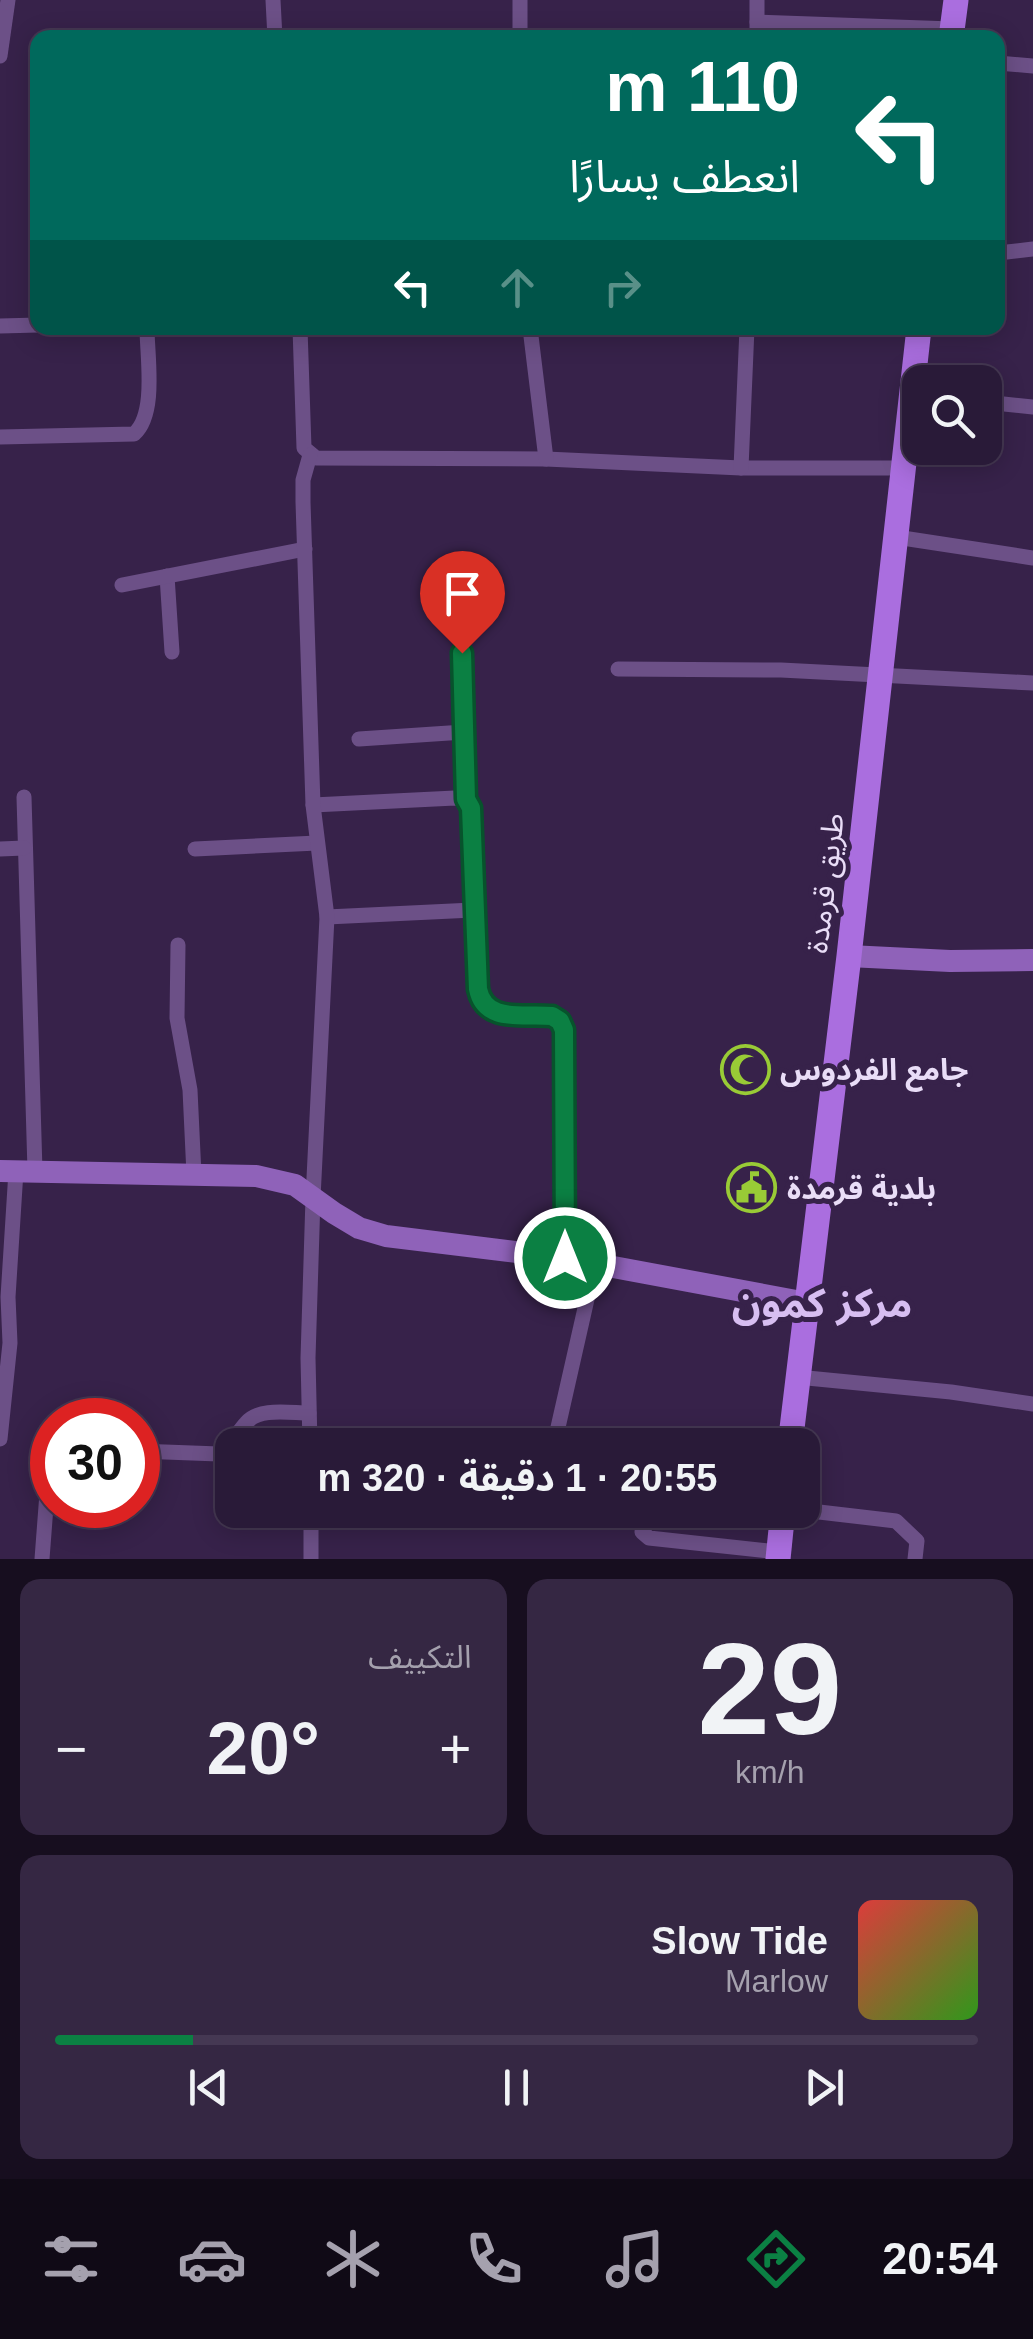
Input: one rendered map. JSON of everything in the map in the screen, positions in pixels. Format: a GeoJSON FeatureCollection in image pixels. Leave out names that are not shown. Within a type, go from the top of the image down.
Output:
{"type":"FeatureCollection","features":[{"type":"Feature","properties":{"kind":"main road"},"geometry":{"type":"LineString","coordinates":[[952,30],[956,0]]}},
{"type":"Feature","properties":{"kind":"main road","name":"طريق قرمدة"},"geometry":{"type":"LineString","coordinates":[[917,365],[918,335]]}},
{"type":"Feature","properties":{"kind":"main road","name":"طريق قرمدة"},"geometry":{"type":"LineString","coordinates":[[792,1428],[903,465]]}},
{"type":"Feature","properties":{"kind":"main road"},"geometry":{"type":"LineString","coordinates":[[778,1556],[781,1528]]}},
{"type":"Feature","properties":{"kind":"street"},"geometry":{"type":"LineString","coordinates":[[0,56],[8,0]]}},
{"type":"Feature","properties":{"kind":"street"},"geometry":{"type":"LineString","coordinates":[[272,0],[274,30]]}},
{"type":"Feature","properties":{"kind":"street"},"geometry":{"type":"LineString","coordinates":[[520,0],[520,30]]}},
{"type":"Feature","properties":{"kind":"street"},"geometry":{"type":"LineString","coordinates":[[757,0],[757,30]]}},
{"type":"Feature","properties":{"kind":"street"},"geometry":{"type":"LineString","coordinates":[[1005,64],[1033,66]]}},
{"type":"Feature","properties":{"kind":"street"},"geometry":{"type":"LineString","coordinates":[[1005,252],[1033,249]]}},
{"type":"Feature","properties":{"kind":"street"},"geometry":{"type":"LineString","coordinates":[[0,326],[30,325]]}},
{"type":"Feature","properties":{"kind":"street"},"geometry":{"type":"LineString","coordinates":[[0,437],[134,434],[144,423],[148,406],[147,335]]}},
{"type":"Feature","properties":{"kind":"street"},"geometry":{"type":"LineString","coordinates":[[300,335],[304,448],[310,456],[546,459],[741,468],[902,468]]}},
{"type":"Feature","properties":{"kind":"street"},"geometry":{"type":"LineString","coordinates":[[531,335],[546,459]]}},
{"type":"Feature","properties":{"kind":"street"},"geometry":{"type":"LineString","coordinates":[[741,468],[747,335]]}},
{"type":"Feature","properties":{"kind":"street"},"geometry":{"type":"LineString","coordinates":[[1002,404],[1033,408]]}},
{"type":"Feature","properties":{"kind":"street"},"geometry":{"type":"LineString","coordinates":[[309,1428],[313,1198],[327,917],[314,805],[303,480],[310,456]]}},
{"type":"Feature","properties":{"kind":"street"},"geometry":{"type":"LineString","coordinates":[[896,536],[1033,558]]}},
{"type":"Feature","properties":{"kind":"street"},"geometry":{"type":"LineString","coordinates":[[122,585],[305,549]]}},
{"type":"Feature","properties":{"kind":"street"},"geometry":{"type":"LineString","coordinates":[[167,576],[172,652]]}},
{"type":"Feature","properties":{"kind":"street"},"geometry":{"type":"LineString","coordinates":[[462,653],[466,799],[471,808],[472,910],[480,1000],[500,1014],[552,1016],[564,1030],[565,1258]]}},
{"type":"Feature","properties":{"kind":"street"},"geometry":{"type":"LineString","coordinates":[[618,669],[798,670],[1033,684]]}},
{"type":"Feature","properties":{"kind":"street"},"geometry":{"type":"LineString","coordinates":[[359,739],[464,732]]}},
{"type":"Feature","properties":{"kind":"street"},"geometry":{"type":"LineString","coordinates":[[0,1439],[10,1343],[8,1298],[17,1171],[24,798]]}},
{"type":"Feature","properties":{"kind":"street"},"geometry":{"type":"LineString","coordinates":[[314,805],[466,799]]}},
{"type":"Feature","properties":{"kind":"street"},"geometry":{"type":"LineString","coordinates":[[195,849],[317,843]]}},
{"type":"Feature","properties":{"kind":"street"},"geometry":{"type":"LineString","coordinates":[[0,849],[24,848]]}},
{"type":"Feature","properties":{"kind":"street"},"geometry":{"type":"LineString","coordinates":[[327,917],[472,910]]}},
{"type":"Feature","properties":{"kind":"street"},"geometry":{"type":"LineString","coordinates":[[178,945],[177,1018],[190,1090],[194,1174]]}},
{"type":"Feature","properties":{"kind":"street"},"geometry":{"type":"LineString","coordinates":[[849,956],[1033,960]]}},
{"type":"Feature","properties":{"kind":"street"},"geometry":{"type":"LineString","coordinates":[[17,1171],[256,1176],[295,1185],[360,1228],[386,1236],[565,1258],[807,1302]]}},
{"type":"Feature","properties":{"kind":"street"},"geometry":{"type":"LineString","coordinates":[[558,1428],[595,1264]]}},
{"type":"Feature","properties":{"kind":"street"},"geometry":{"type":"LineString","coordinates":[[797,1378],[1033,1404]]}},
{"type":"Feature","properties":{"kind":"street"},"geometry":{"type":"LineString","coordinates":[[160,1452],[220,1454],[257,1414],[309,1412]]}},
{"type":"Feature","properties":{"kind":"street"},"geometry":{"type":"LineString","coordinates":[[820,1512],[896,1521],[916,1541],[914,1559]]}},
{"type":"Feature","properties":{"kind":"street"},"geometry":{"type":"LineString","coordinates":[[42,1559],[44,1528]]}},
{"type":"Feature","properties":{"kind":"street"},"geometry":{"type":"LineString","coordinates":[[311,1528],[312,1559]]}},
{"type":"Feature","properties":{"kind":"street"},"geometry":{"type":"LineString","coordinates":[[643,1528],[649,1538],[778,1556]]}},
{"type":"Feature","properties":{"kind":"place","name":"جامع الفردوس"},"geometry":{"type":"Point","coordinates":[745,1069]}},
{"type":"Feature","properties":{"kind":"place","name":"بلدية قرمدة"},"geometry":{"type":"Point","coordinates":[752,1188]}},
{"type":"Feature","properties":{"kind":"district","name":"مركز كمون"},"geometry":{"type":"Point","coordinates":[822,1303]}},
{"type":"Feature","properties":{"kind":"route"},"geometry":{"type":"LineString","coordinates":[[462,653],[478,989],[480,1000],[493,1012],[552,1016],[564,1030],[565,1258]]}}]}
